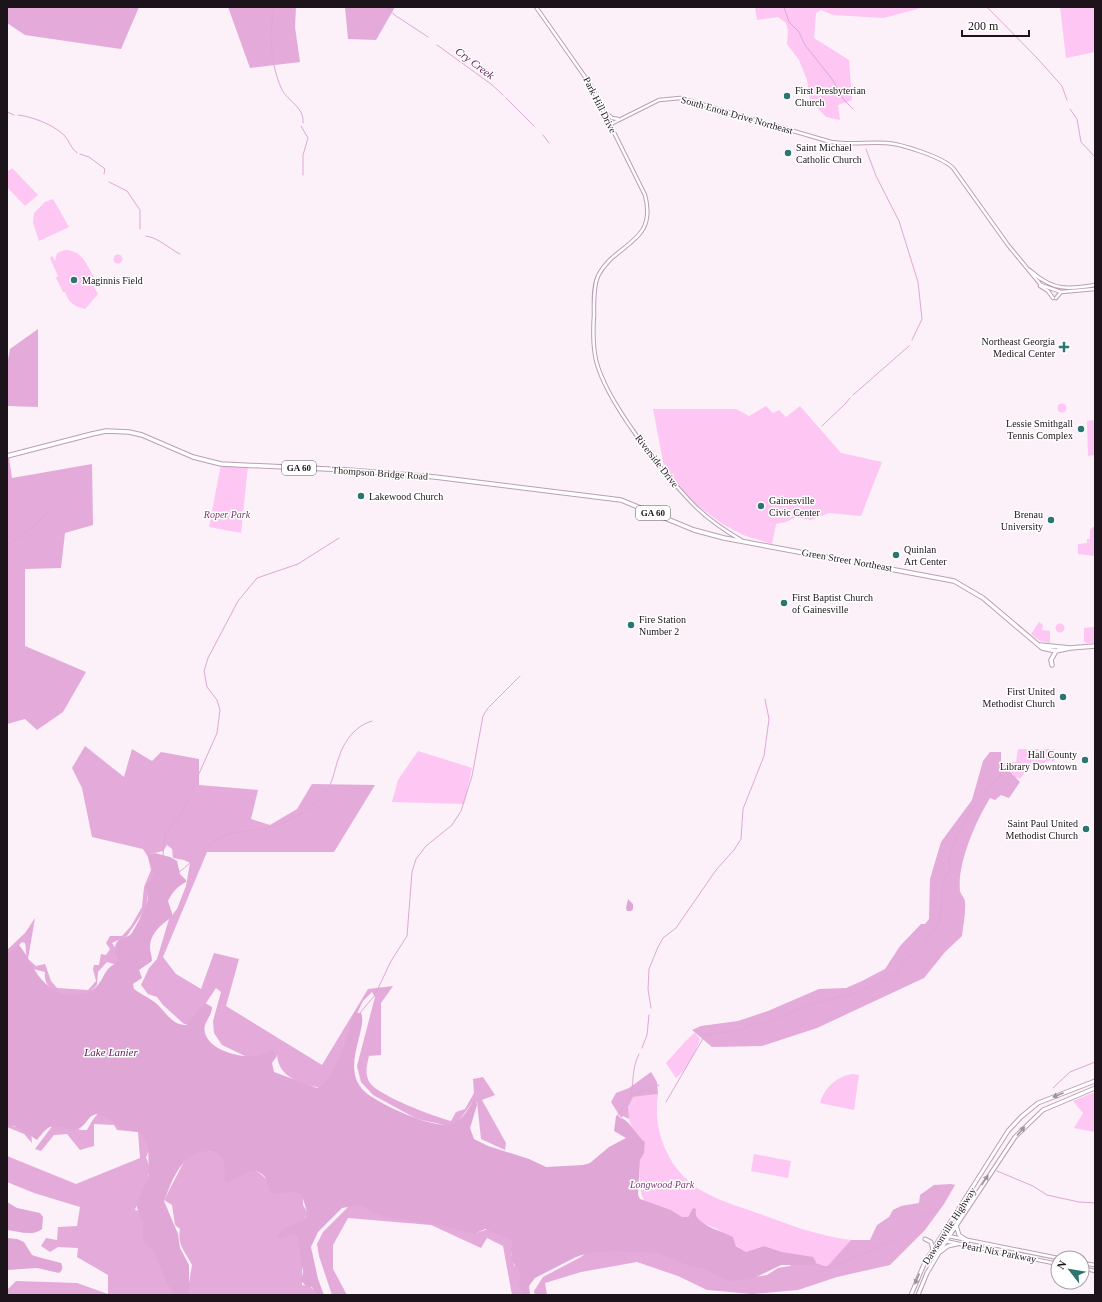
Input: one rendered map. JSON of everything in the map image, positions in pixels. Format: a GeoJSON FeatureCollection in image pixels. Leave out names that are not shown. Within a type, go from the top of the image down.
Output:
{"type":"FeatureCollection","features":[{"type":"Feature","properties":{"kind":"highway","name":"Thompson Bridge Road"},"geometry":{"type":"LineString","coordinates":[[7,456],[106,431],[129,432],[142,435],[193,457],[221,464],[348,470],[435,477],[621,500],[706,534]]}},
{"type":"Feature","properties":{"kind":"highway","name":"Green Street Northeast"},"geometry":{"type":"LineString","coordinates":[[706,534],[954,581],[983,598],[1040,645]]}},
{"type":"Feature","properties":{"kind":"highway"},"geometry":{"type":"LineString","coordinates":[[1040,645],[1070,648]]}},
{"type":"Feature","properties":{"kind":"highway"},"geometry":{"type":"LineString","coordinates":[[1040,645],[1046,650],[1056,651],[1095,646]]}},
{"type":"Feature","properties":{"kind":"highway"},"geometry":{"type":"LineString","coordinates":[[1053,647],[1056,651]]}},
{"type":"Feature","properties":{"kind":"highway"},"geometry":{"type":"LineString","coordinates":[[1052,665],[1051,660],[1056,651]]}},
{"type":"Feature","properties":{"kind":"main road","name":"Park Hill Drive"},"geometry":{"type":"LineString","coordinates":[[536,7],[580,68],[611,124],[645,195],[648,212],[648,219],[642,231],[635,240],[609,262],[596,282],[594,316],[596,360]]}},
{"type":"Feature","properties":{"kind":"main road","name":"South Enota Drive Northeast"},"geometry":{"type":"LineString","coordinates":[[611,124],[659,100],[680,98],[831,142],[849,145],[889,144],[939,159],[949,164],[958,175],[1008,245],[1027,268]]}},
{"type":"Feature","properties":{"kind":"main road"},"geometry":{"type":"LineString","coordinates":[[604,112],[612,118],[623,118]]}},
{"type":"Feature","properties":{"kind":"main road"},"geometry":{"type":"LineString","coordinates":[[1027,268],[1043,288],[1054,298],[1061,292]]}},
{"type":"Feature","properties":{"kind":"main road"},"geometry":{"type":"LineString","coordinates":[[1027,268],[1042,280],[1057,287],[1067,288],[1091,286],[1094,288]]}},
{"type":"Feature","properties":{"kind":"main road"},"geometry":{"type":"LineString","coordinates":[[1038,282],[1048,288],[1061,292],[1085,291],[1094,288]]}},
{"type":"Feature","properties":{"kind":"main road"},"geometry":{"type":"LineString","coordinates":[[1085,291],[1091,286]]}},
{"type":"Feature","properties":{"kind":"main road","name":"Riverside Drive"},"geometry":{"type":"LineString","coordinates":[[596,360],[621,412],[661,467],[690,502],[716,525],[743,541]]}},
{"type":"Feature","properties":{"kind":"main road","name":"Dawsonville Highway"},"geometry":{"type":"LineString","coordinates":[[911,1295],[921,1270],[1008,1131],[1021,1117],[1038,1103],[1095,1081]]}},
{"type":"Feature","properties":{"kind":"main road","name":"Dawsonville Highway"},"geometry":{"type":"LineString","coordinates":[[918,1295],[927,1273],[938,1253],[997,1162],[1019,1132],[1043,1110],[1095,1088]]}},
{"type":"Feature","properties":{"kind":"main road"},"geometry":{"type":"LineString","coordinates":[[956,1224],[959,1235],[968,1241]]}},
{"type":"Feature","properties":{"kind":"main road","name":"Pearl Nix Parkway"},"geometry":{"type":"LineString","coordinates":[[943,1235],[1050,1256]]}},
{"type":"Feature","properties":{"kind":"main road"},"geometry":{"type":"LineString","coordinates":[[925,1239],[931,1242],[933,1250]]}},
{"type":"Feature","properties":{"kind":"main road","name":"Pearl Nix Parkway"},"geometry":{"type":"LineString","coordinates":[[940,1240],[1050,1262]]}},
{"type":"Feature","properties":{"kind":"main road"},"geometry":{"type":"LineString","coordinates":[[938,1253],[948,1246],[958,1244]]}},
{"type":"Feature","properties":{"kind":"green space"},"geometry":{"type":"Polygon","coordinates":[[[755,7],[924,7],[884,18],[833,15],[821,10],[816,13],[814,38],[849,60],[852,100],[838,105],[840,120],[826,117],[810,100],[807,80],[799,60],[787,44],[788,31],[786,23],[778,17],[757,20],[755,7]]]}},
{"type":"Feature","properties":{"kind":"green space"},"geometry":{"type":"Polygon","coordinates":[[[1060,7],[1095,7],[1095,52],[1066,58],[1060,7]]]}},
{"type":"Feature","properties":{"kind":"green space"},"geometry":{"type":"Polygon","coordinates":[[[12,168],[38,195],[25,206],[7,187],[7,172],[12,168]]]}},
{"type":"Feature","properties":{"kind":"green space"},"geometry":{"type":"Polygon","coordinates":[[[53,199],[69,227],[39,241],[33,223],[34,213],[45,202],[53,199]]]}},
{"type":"Feature","properties":{"kind":"green space","name":"Maginnis Field"},"geometry":{"type":"Polygon","coordinates":[[[65,250],[80,255],[94,278],[90,280],[98,294],[85,309],[78,307],[68,299],[56,278],[58,276],[50,258],[52,256],[55,261],[57,253],[65,250]]]}},
{"type":"Feature","properties":{"kind":"green space"},"geometry":{"type":"Polygon","coordinates":[[[118,254],[123,259],[118,264],[113,259],[118,254]]]}},
{"type":"Feature","properties":{"kind":"green space"},"geometry":{"type":"Polygon","coordinates":[[[1060,404],[1064,404],[1066,408],[1064,412],[1060,412],[1058,410],[1058,406],[1060,404]]]}},
{"type":"Feature","properties":{"kind":"green space"},"geometry":{"type":"Polygon","coordinates":[[[766,406],[773,413],[779,410],[786,417],[800,406],[841,453],[882,462],[861,516],[829,513],[811,520],[796,517],[786,522],[776,524],[772,544],[743,535],[721,523],[694,503],[664,467],[653,409],[736,409],[749,416],[766,406]]]}},
{"type":"Feature","properties":{"kind":"green space"},"geometry":{"type":"Polygon","coordinates":[[[1095,420],[1095,455],[1088,456],[1087,421],[1095,420]]]}},
{"type":"Feature","properties":{"kind":"green space","name":"Roper Park"},"geometry":{"type":"Polygon","coordinates":[[[221,464],[248,466],[241,533],[209,527],[221,464]]]}},
{"type":"Feature","properties":{"kind":"green space"},"geometry":{"type":"Polygon","coordinates":[[[1095,527],[1095,556],[1078,554],[1078,544],[1087,543],[1087,539],[1090,539],[1090,530],[1095,527]]]}},
{"type":"Feature","properties":{"kind":"green space"},"geometry":{"type":"Polygon","coordinates":[[[1039,622],[1043,625],[1042,630],[1050,631],[1050,643],[1040,641],[1031,634],[1039,622]]]}},
{"type":"Feature","properties":{"kind":"green space"},"geometry":{"type":"Polygon","coordinates":[[[1060,623],[1065,628],[1060,633],[1055,628],[1060,623]]]}},
{"type":"Feature","properties":{"kind":"green space"},"geometry":{"type":"Polygon","coordinates":[[[1095,627],[1095,643],[1084,642],[1084,628],[1095,627]]]}},
{"type":"Feature","properties":{"kind":"green space"},"geometry":{"type":"Polygon","coordinates":[[[1018,749],[1055,749],[1055,760],[1041,764],[1026,764],[1026,771],[1020,779],[1017,777],[1016,779],[1001,763],[1016,762],[1018,749]]]}},
{"type":"Feature","properties":{"kind":"green space"},"geometry":{"type":"Polygon","coordinates":[[[418,751],[472,768],[464,804],[392,802],[398,780],[418,751]]]}},
{"type":"Feature","properties":{"kind":"green space"},"geometry":{"type":"Polygon","coordinates":[[[695,1033],[700,1039],[696,1050],[688,1065],[676,1078],[666,1063],[695,1033]]]}},
{"type":"Feature","properties":{"kind":"green space"},"geometry":{"type":"Polygon","coordinates":[[[853,1074],[859,1075],[854,1110],[820,1103],[828,1087],[832,1083],[842,1077],[853,1074]]]}},
{"type":"Feature","properties":{"kind":"green space"},"geometry":{"type":"Polygon","coordinates":[[[1095,1092],[1095,1132],[1074,1128],[1083,1113],[1073,1101],[1095,1092]]]}},
{"type":"Feature","properties":{"kind":"green space","name":"Longwood Park"},"geometry":{"type":"Polygon","coordinates":[[[658,1094],[658,1123],[661,1136],[672,1162],[681,1174],[704,1192],[725,1202],[806,1230],[851,1240],[830,1266],[826,1267],[764,1246],[746,1252],[720,1231],[708,1225],[701,1224],[693,1208],[688,1217],[682,1217],[671,1210],[646,1202],[642,1207],[645,1202],[641,1188],[640,1161],[645,1142],[632,1127],[628,1115],[628,1109],[633,1097],[658,1094]]]}},
{"type":"Feature","properties":{"kind":"green space"},"geometry":{"type":"Polygon","coordinates":[[[754,1154],[791,1161],[788,1178],[751,1171],[754,1154]]]}},
{"type":"Feature","properties":{"kind":"shaded area"},"geometry":{"type":"Polygon","coordinates":[[[7,7],[139,7],[121,49],[25,35],[7,23],[7,7]]]}},
{"type":"Feature","properties":{"kind":"shaded area"},"geometry":{"type":"Polygon","coordinates":[[[228,7],[296,7],[295,27],[300,62],[250,68],[228,7]]]}},
{"type":"Feature","properties":{"kind":"shaded area"},"geometry":{"type":"Polygon","coordinates":[[[345,7],[395,7],[376,40],[348,39],[345,7]]]}},
{"type":"Feature","properties":{"kind":"shaded area"},"geometry":{"type":"Polygon","coordinates":[[[38,329],[38,407],[7,406],[7,365],[10,349],[38,329]]]}},
{"type":"Feature","properties":{"kind":"shaded area"},"geometry":{"type":"Polygon","coordinates":[[[9,458],[12,478],[92,464],[93,525],[65,533],[61,568],[25,569],[25,646],[86,672],[63,712],[37,730],[25,719],[7,724],[7,459],[9,458]]]}},
{"type":"Feature","properties":{"kind":"shaded area"},"geometry":{"type":"Polygon","coordinates":[[[85,746],[124,777],[132,749],[152,761],[161,752],[199,759],[199,785],[258,790],[251,819],[270,825],[297,809],[312,784],[375,785],[334,852],[207,852],[163,957],[176,974],[201,989],[214,953],[239,959],[226,1006],[322,1065],[368,989],[393,986],[381,1003],[381,1055],[369,1056],[367,1073],[370,1083],[375,1088],[395,1100],[451,1121],[456,1112],[465,1109],[474,1093],[473,1079],[483,1077],[495,1095],[482,1100],[506,1143],[505,1150],[481,1139],[477,1102],[472,1103],[457,1123],[449,1126],[417,1119],[373,1095],[361,1082],[357,1066],[375,997],[372,992],[363,1001],[329,1082],[320,1088],[305,1084],[286,1074],[279,1063],[277,1055],[245,1056],[222,1045],[214,1033],[213,1021],[221,992],[216,988],[192,1024],[184,1024],[163,1005],[157,997],[148,994],[141,985],[149,968],[157,959],[169,919],[177,909],[186,886],[190,863],[173,858],[172,849],[167,845],[163,851],[150,854],[155,865],[154,879],[149,884],[146,908],[127,936],[112,943],[121,956],[117,965],[107,962],[98,972],[97,985],[85,997],[65,994],[52,989],[45,979],[45,972],[29,968],[25,943],[22,942],[7,957],[7,950],[25,933],[35,918],[28,959],[36,966],[45,964],[51,981],[57,988],[88,990],[96,981],[93,969],[94,965],[99,965],[101,954],[106,955],[110,949],[106,943],[110,936],[122,936],[131,926],[142,907],[144,887],[151,870],[148,857],[143,849],[92,837],[82,788],[72,768],[85,746]]]}},
{"type":"Feature","properties":{"kind":"shaded area"},"geometry":{"type":"Polygon","coordinates":[[[990,752],[1001,752],[1001,763],[1020,782],[1009,798],[1001,795],[995,800],[990,798],[979,818],[964,855],[961,868],[960,891],[964,899],[965,906],[962,936],[945,952],[924,978],[817,1028],[762,1046],[712,1047],[692,1030],[701,1026],[738,1021],[768,1011],[819,989],[846,988],[885,969],[900,946],[921,924],[925,924],[929,919],[930,879],[941,842],[972,800],[983,761],[990,752]]]}},
{"type":"Feature","properties":{"kind":"shaded area"},"geometry":{"type":"Polygon","coordinates":[[[651,1072],[657,1082],[658,1094],[633,1097],[628,1107],[629,1119],[623,1116],[621,1118],[611,1102],[616,1093],[629,1088],[651,1072]]]}},
{"type":"Feature","properties":{"kind":"shaded area"},"geometry":{"type":"Polygon","coordinates":[[[99,1112],[136,1123],[150,1147],[146,1158],[149,1164],[148,1177],[135,1210],[141,1211],[143,1229],[176,1295],[7,1295],[7,1290],[16,1281],[77,1283],[108,1294],[108,1275],[77,1257],[78,1248],[58,1247],[50,1252],[41,1246],[46,1238],[57,1240],[58,1227],[77,1226],[80,1207],[34,1193],[7,1182],[7,1156],[76,1184],[140,1158],[138,1132],[117,1130],[114,1125],[94,1124],[94,1146],[80,1150],[67,1134],[54,1135],[41,1151],[35,1149],[53,1125],[74,1123],[80,1130],[87,1130],[99,1112]]]}},
{"type":"Feature","properties":{"kind":"shaded area"},"geometry":{"type":"Polygon","coordinates":[[[7,1120],[10,1125],[15,1127],[21,1122],[31,1130],[32,1143],[24,1134],[7,1127],[7,1120]]]}},
{"type":"Feature","properties":{"kind":"shaded area"},"geometry":{"type":"Polygon","coordinates":[[[199,1149],[219,1153],[225,1159],[226,1181],[233,1179],[247,1170],[251,1170],[258,1172],[269,1184],[296,1188],[303,1195],[303,1205],[308,1213],[304,1221],[287,1227],[288,1234],[297,1234],[302,1263],[302,1285],[310,1286],[318,1295],[187,1295],[192,1265],[182,1248],[179,1235],[180,1229],[175,1225],[172,1205],[164,1200],[187,1156],[199,1149]]]}},
{"type":"Feature","properties":{"kind":"shaded area"},"geometry":{"type":"Polygon","coordinates":[[[934,1185],[955,1185],[944,1204],[925,1230],[890,1265],[837,1277],[798,1290],[752,1294],[707,1290],[678,1276],[637,1262],[581,1272],[545,1283],[547,1295],[535,1295],[534,1291],[543,1277],[581,1257],[590,1249],[642,1248],[670,1254],[742,1279],[767,1275],[778,1268],[790,1266],[798,1259],[782,1252],[827,1267],[851,1240],[870,1240],[877,1225],[889,1217],[893,1210],[901,1206],[919,1203],[920,1195],[934,1185]]]}},
{"type":"Feature","properties":{"kind":"shaded area"},"geometry":{"type":"Polygon","coordinates":[[[360,1203],[476,1233],[488,1229],[516,1240],[511,1254],[514,1265],[524,1272],[523,1295],[512,1295],[503,1246],[487,1238],[481,1248],[431,1225],[348,1218],[333,1245],[333,1269],[347,1295],[332,1295],[319,1256],[317,1244],[323,1232],[350,1205],[360,1203]]]}},
{"type":"Feature","properties":{"kind":"water","name":"Lake Lanier"},"geometry":{"type":"Polygon","coordinates":[[[155,853],[170,857],[177,861],[180,874],[186,882],[176,890],[168,901],[172,917],[160,926],[154,934],[150,943],[152,961],[139,970],[142,978],[133,984],[134,989],[157,1004],[172,1020],[180,1024],[186,1025],[205,1003],[212,1007],[212,1011],[204,1029],[208,1039],[217,1048],[245,1056],[256,1055],[272,1050],[277,1056],[272,1063],[274,1072],[317,1088],[329,1077],[335,1067],[353,1015],[355,1013],[361,1013],[362,1024],[356,1049],[354,1067],[355,1075],[362,1089],[378,1101],[404,1114],[431,1123],[443,1125],[458,1121],[474,1100],[476,1101],[477,1105],[470,1128],[474,1139],[488,1146],[529,1159],[546,1167],[583,1165],[590,1163],[609,1147],[626,1138],[614,1131],[616,1116],[618,1115],[629,1124],[645,1142],[644,1153],[640,1160],[638,1195],[640,1199],[671,1210],[682,1217],[688,1217],[693,1208],[696,1209],[696,1214],[703,1223],[733,1237],[736,1246],[746,1252],[764,1246],[782,1252],[813,1257],[816,1262],[814,1265],[781,1265],[752,1279],[733,1281],[724,1279],[706,1270],[687,1265],[658,1253],[611,1251],[588,1253],[576,1257],[535,1278],[529,1286],[530,1295],[523,1295],[519,1283],[520,1273],[511,1259],[512,1240],[485,1229],[474,1234],[439,1225],[385,1217],[361,1205],[342,1208],[318,1232],[311,1247],[318,1279],[324,1295],[316,1295],[312,1287],[306,1286],[301,1281],[303,1272],[297,1236],[291,1234],[281,1239],[277,1237],[286,1227],[306,1218],[307,1212],[302,1195],[297,1192],[271,1193],[265,1177],[255,1171],[246,1173],[226,1183],[224,1178],[225,1165],[223,1159],[216,1153],[206,1151],[197,1153],[184,1162],[174,1177],[164,1201],[178,1234],[180,1248],[189,1265],[188,1295],[176,1295],[167,1283],[154,1252],[143,1240],[142,1221],[136,1205],[149,1175],[148,1146],[141,1133],[120,1128],[110,1119],[97,1114],[92,1116],[80,1128],[48,1128],[37,1140],[18,1127],[7,1125],[7,955],[18,944],[42,980],[54,990],[69,995],[84,994],[91,991],[99,984],[109,968],[118,960],[115,949],[118,940],[130,935],[142,914],[148,900],[146,884],[151,880],[154,873],[148,857],[150,854],[155,853]]]}},
{"type":"Feature","properties":{"kind":"water"},"geometry":{"type":"Polygon","coordinates":[[[628,899],[633,904],[633,909],[631,911],[627,911],[626,908],[628,899]]]}},
{"type":"Feature","properties":{"kind":"water"},"geometry":{"type":"Polygon","coordinates":[[[7,1202],[17,1208],[40,1213],[43,1217],[42,1229],[34,1233],[7,1230],[7,1202]]]}},
{"type":"Feature","properties":{"kind":"water"},"geometry":{"type":"Polygon","coordinates":[[[7,1238],[17,1239],[24,1242],[32,1255],[61,1263],[61,1271],[59,1273],[37,1268],[7,1270],[7,1238]]]}},
{"type":"Feature","properties":{"kind":"waterway"},"geometry":{"type":"LineString","coordinates":[[274,7],[271,38],[275,70],[282,90],[299,109],[303,118],[303,123]]}},
{"type":"Feature","properties":{"kind":"waterway","name":"Cry Creek"},"geometry":{"type":"LineString","coordinates":[[385,7],[428,37]]}},
{"type":"Feature","properties":{"kind":"waterway"},"geometry":{"type":"LineString","coordinates":[[784,7],[789,22],[799,32],[805,45],[832,79],[844,100],[853,109]]}},
{"type":"Feature","properties":{"kind":"waterway"},"geometry":{"type":"LineString","coordinates":[[987,7],[1062,86],[1067,100]]}},
{"type":"Feature","properties":{"kind":"waterway","name":"Cry Creek"},"geometry":{"type":"LineString","coordinates":[[437,45],[491,84],[503,95]]}},
{"type":"Feature","properties":{"kind":"waterway","name":"Cry Creek"},"geometry":{"type":"LineString","coordinates":[[506,98],[534,126]]}},
{"type":"Feature","properties":{"kind":"waterway"},"geometry":{"type":"LineString","coordinates":[[1070,109],[1077,119],[1081,142],[1095,157]]}},
{"type":"Feature","properties":{"kind":"waterway"},"geometry":{"type":"LineString","coordinates":[[7,112],[14,115]]}},
{"type":"Feature","properties":{"kind":"waterway"},"geometry":{"type":"LineString","coordinates":[[18,115],[36,119],[59,131],[64,135],[77,153]]}},
{"type":"Feature","properties":{"kind":"waterway"},"geometry":{"type":"LineString","coordinates":[[301,126],[308,138],[303,155],[303,175]]}},
{"type":"Feature","properties":{"kind":"waterway","name":"Cry Creek"},"geometry":{"type":"LineString","coordinates":[[543,135],[549,143]]}},
{"type":"Feature","properties":{"kind":"waterway"},"geometry":{"type":"LineString","coordinates":[[866,149],[876,176],[899,221],[918,282],[922,319],[912,340]]}},
{"type":"Feature","properties":{"kind":"waterway"},"geometry":{"type":"LineString","coordinates":[[80,154],[89,157],[105,169],[104,174]]}},
{"type":"Feature","properties":{"kind":"waterway"},"geometry":{"type":"LineString","coordinates":[[109,182],[127,191],[140,210],[140,229]]}},
{"type":"Feature","properties":{"kind":"waterway"},"geometry":{"type":"LineString","coordinates":[[146,236],[159,241],[180,254]]}},
{"type":"Feature","properties":{"kind":"waterway"},"geometry":{"type":"LineString","coordinates":[[853,395],[909,346]]}},
{"type":"Feature","properties":{"kind":"waterway"},"geometry":{"type":"LineString","coordinates":[[822,426],[850,398]]}},
{"type":"Feature","properties":{"kind":"waterway"},"geometry":{"type":"LineString","coordinates":[[7,546],[36,524],[49,508]]}},
{"type":"Feature","properties":{"kind":"waterway"},"geometry":{"type":"LineString","coordinates":[[163,855],[165,834],[183,810],[217,733],[220,710],[217,700],[207,687],[204,671],[208,658],[238,601],[257,578],[298,564],[339,538]]}},
{"type":"Feature","properties":{"kind":"waterway"},"geometry":{"type":"LineString","coordinates":[[360,1013],[375,995],[391,961],[407,936],[412,872],[416,859],[426,846],[452,825],[461,811],[472,776],[483,716],[488,708],[520,676]]}},
{"type":"Feature","properties":{"kind":"waterway"},"geometry":{"type":"LineString","coordinates":[[651,1008],[648,989],[649,969],[658,947],[663,938],[676,928],[716,870],[734,850],[741,839],[743,809],[764,756],[769,719],[765,699]]}},
{"type":"Feature","properties":{"kind":"waterway"},"geometry":{"type":"LineString","coordinates":[[179,872],[215,840],[236,832],[271,827],[295,817],[317,802],[329,787],[341,751],[351,734],[361,726],[372,721]]}},
{"type":"Feature","properties":{"kind":"waterway"},"geometry":{"type":"LineString","coordinates":[[985,793],[1000,775]]}},
{"type":"Feature","properties":{"kind":"waterway"},"geometry":{"type":"LineString","coordinates":[[935,929],[940,920],[942,909],[942,888],[950,868],[949,859],[953,844],[967,817],[978,802],[983,798]]}},
{"type":"Feature","properties":{"kind":"waterway"},"geometry":{"type":"LineString","coordinates":[[666,1102],[705,1035],[744,1029],[751,1024],[767,1023],[806,1006],[858,992],[897,973],[904,962],[923,945],[931,934]]}},
{"type":"Feature","properties":{"kind":"waterway"},"geometry":{"type":"LineString","coordinates":[[642,1048],[647,1035],[649,1015]]}},
{"type":"Feature","properties":{"kind":"waterway"},"geometry":{"type":"LineString","coordinates":[[618,1115],[630,1097],[634,1069],[639,1054]]}},
{"type":"Feature","properties":{"kind":"waterway"},"geometry":{"type":"LineString","coordinates":[[1053,1088],[1070,1072],[1095,1062]]}},
{"type":"Feature","properties":{"kind":"waterway"},"geometry":{"type":"LineString","coordinates":[[631,1095],[659,1085]]}},
{"type":"Feature","properties":{"kind":"waterway"},"geometry":{"type":"LineString","coordinates":[[997,1171],[1033,1186],[1047,1195],[1079,1202],[1095,1203]]}},
{"type":"Feature","properties":{"kind":"waterway"},"geometry":{"type":"LineString","coordinates":[[911,1227],[924,1216],[939,1209]]}},
{"type":"Feature","properties":{"kind":"waterway"},"geometry":{"type":"LineString","coordinates":[[814,1263],[824,1267],[834,1266],[893,1241]]}},
{"type":"Feature","properties":{"kind":"place","name":"First Presbyterian Church"},"geometry":{"type":"Point","coordinates":[787,96]}},
{"type":"Feature","properties":{"kind":"place","name":"Saint Michael Catholic Church"},"geometry":{"type":"Point","coordinates":[788,153]}},
{"type":"Feature","properties":{"kind":"place","name":"Maginnis Field"},"geometry":{"type":"Point","coordinates":[74,280]}},
{"type":"Feature","properties":{"kind":"place","name":"Northeast Georgia Medical Center"},"geometry":{"type":"Point","coordinates":[1064,347]}},
{"type":"Feature","properties":{"kind":"place","name":"Lessie Smithgall Tennis Complex"},"geometry":{"type":"Point","coordinates":[1081,429]}},
{"type":"Feature","properties":{"kind":"place","name":"Lakewood Church"},"geometry":{"type":"Point","coordinates":[361,496]}},
{"type":"Feature","properties":{"kind":"place","name":"Gainesville Civic Center"},"geometry":{"type":"Point","coordinates":[761,506]}},
{"type":"Feature","properties":{"kind":"place","name":"Brenau University"},"geometry":{"type":"Point","coordinates":[1051,520]}},
{"type":"Feature","properties":{"kind":"place","name":"Quinlan Art Center"},"geometry":{"type":"Point","coordinates":[896,555]}},
{"type":"Feature","properties":{"kind":"place","name":"First Baptist Church of Gainesville"},"geometry":{"type":"Point","coordinates":[784,603]}},
{"type":"Feature","properties":{"kind":"place","name":"Fire Station Number 2"},"geometry":{"type":"Point","coordinates":[631,625]}},
{"type":"Feature","properties":{"kind":"place","name":"First United Methodist Church"},"geometry":{"type":"Point","coordinates":[1063,697]}},
{"type":"Feature","properties":{"kind":"place","name":"Hall County Library Downtown"},"geometry":{"type":"Point","coordinates":[1085,760]}},
{"type":"Feature","properties":{"kind":"place","name":"Saint Paul United Methodist Church"},"geometry":{"type":"Point","coordinates":[1086,829]}}]}
